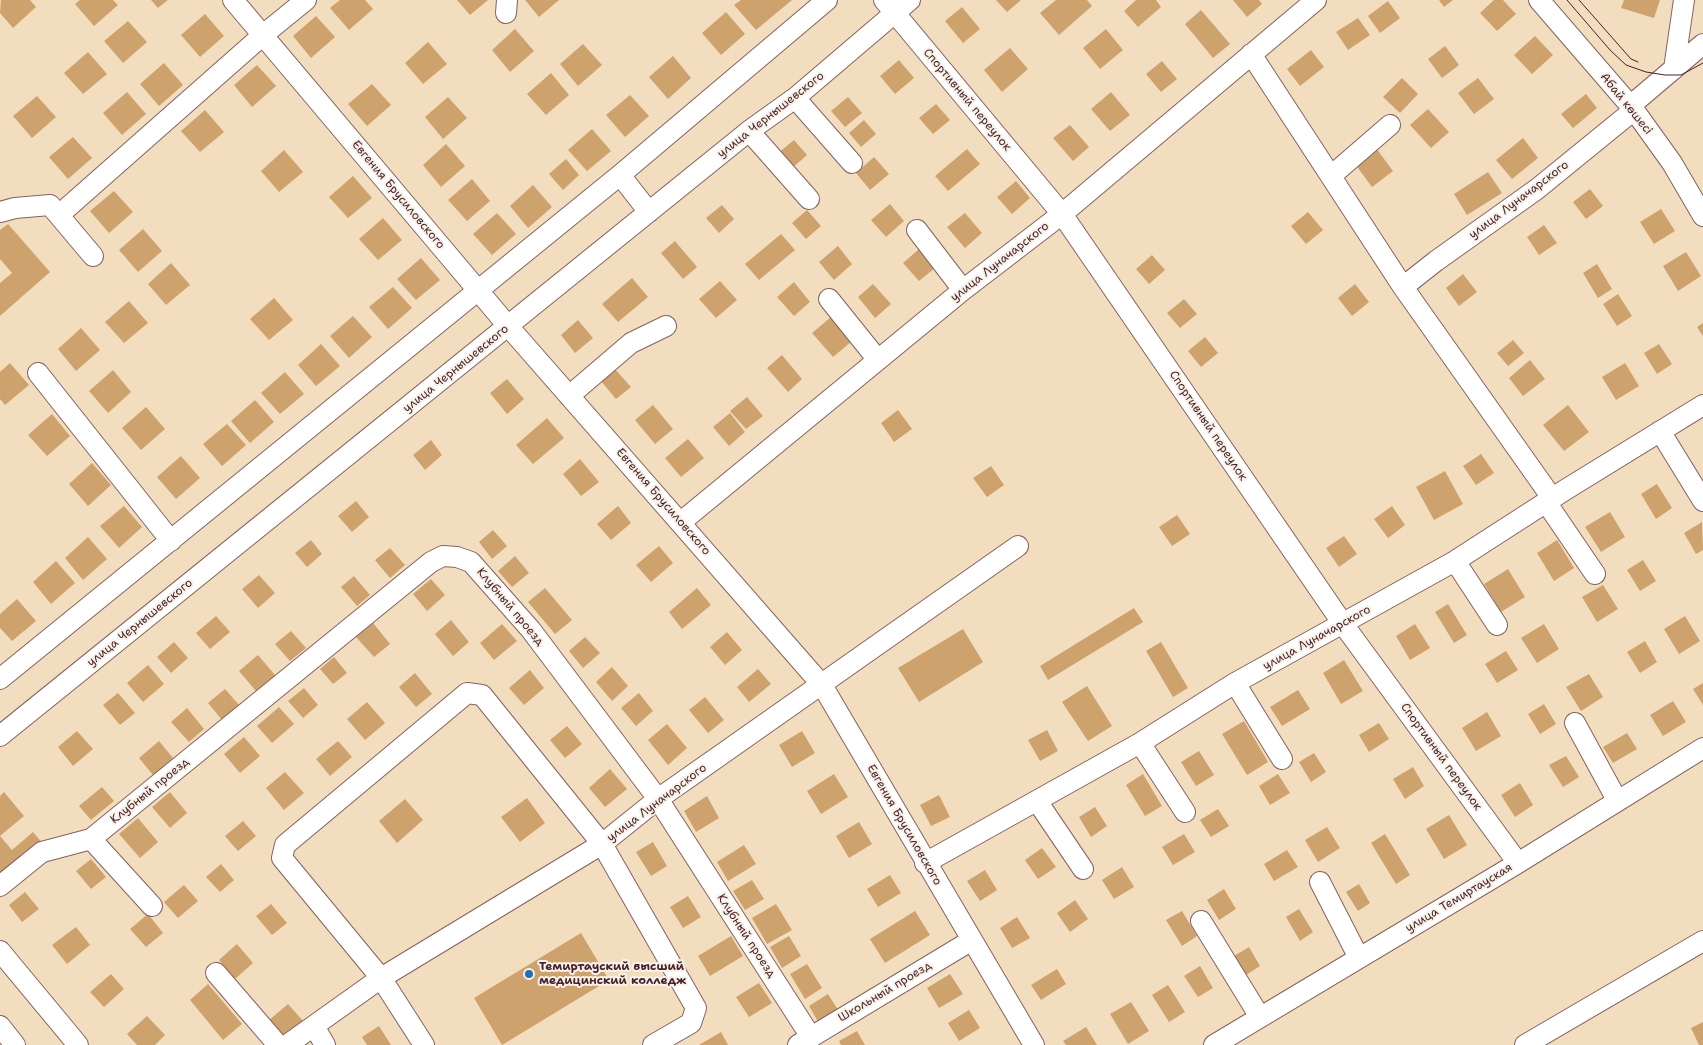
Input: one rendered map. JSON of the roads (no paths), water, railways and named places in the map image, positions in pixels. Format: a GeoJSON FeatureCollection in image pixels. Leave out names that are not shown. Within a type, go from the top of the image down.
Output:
{"type":"FeatureCollection","features":[{"type":"Feature","properties":{"kind":"street","name":"Евгения Брусиловского"},"geometry":{"type":"LineString","coordinates":[[233,0],[479,289],[508,326],[822,685],[925,863],[1034,1045]]}},
{"type":"Feature","properties":{"kind":"street"},"geometry":{"type":"LineString","coordinates":[[59,215],[263,35],[306,0]]}},
{"type":"Feature","properties":{"kind":"street"},"geometry":{"type":"LineString","coordinates":[[0,679],[620,175],[827,0]]}},
{"type":"Feature","properties":{"kind":"street","name":"улица Чернышевского"},"geometry":{"type":"LineString","coordinates":[[0,736],[749,131],[795,98],[889,6],[910,0]]}},
{"type":"Feature","properties":{"kind":"street","name":"улица Луначарского"},"geometry":{"type":"LineString","coordinates":[[680,522],[963,290],[1062,214],[1316,0]]}},
{"type":"Feature","properties":{"kind":"street","name":"Абай көшесі"},"geometry":{"type":"LineString","coordinates":[[1539,0],[1632,108],[1672,163],[1703,216]]}},
{"type":"Feature","properties":{"kind":"street"},"geometry":{"type":"LineString","coordinates":[[1674,68],[1684,0]]}},
{"type":"Feature","properties":{"kind":"street","name":"Спортивный переулок"},"geometry":{"type":"LineString","coordinates":[[889,6],[1062,214],[1343,624],[1518,862]]}},
{"type":"Feature","properties":{"kind":"street","name":"улица Луначарского"},"geometry":{"type":"LineString","coordinates":[[1403,287],[1436,261],[1537,190],[1703,44]]}},
{"type":"Feature","properties":{"kind":"street"},"geometry":{"type":"LineString","coordinates":[[1251,54],[1403,287],[1549,500],[1595,574]]}},
{"type":"Feature","properties":{"kind":"street"},"geometry":{"type":"LineString","coordinates":[[795,98],[852,163]]}},
{"type":"Feature","properties":{"kind":"street"},"geometry":{"type":"LineString","coordinates":[[1331,176],[1390,125]]}},
{"type":"Feature","properties":{"kind":"street"},"geometry":{"type":"LineString","coordinates":[[749,131],[809,199]]}},
{"type":"Feature","properties":{"kind":"street"},"geometry":{"type":"LineString","coordinates":[[620,175],[649,212]]}},
{"type":"Feature","properties":{"kind":"street"},"geometry":{"type":"LineString","coordinates":[[0,212],[15,208],[50,205],[93,256]]}},
{"type":"Feature","properties":{"kind":"street"},"geometry":{"type":"LineString","coordinates":[[917,230],[963,290]]}},
{"type":"Feature","properties":{"kind":"street"},"geometry":{"type":"LineString","coordinates":[[829,299],[878,360]]}},
{"type":"Feature","properties":{"kind":"street"},"geometry":{"type":"LineString","coordinates":[[569,396],[631,343],[666,326]]}},
{"type":"Feature","properties":{"kind":"street"},"geometry":{"type":"LineString","coordinates":[[38,373],[171,541]]}},
{"type":"Feature","properties":{"kind":"street","name":"улица Луначарского"},"geometry":{"type":"LineString","coordinates":[[925,863],[1140,744],[1235,683],[1456,561],[1549,500],[1703,405]]}},
{"type":"Feature","properties":{"kind":"street"},"geometry":{"type":"LineString","coordinates":[[1660,431],[1703,501]]}},
{"type":"Feature","properties":{"kind":"street","name":"улица Луначарского"},"geometry":{"type":"LineString","coordinates":[[287,1045],[381,978],[602,844],[658,799],[1018,546]]}},
{"type":"Feature","properties":{"kind":"street","name":"Клубный проезд"},"geometry":{"type":"LineString","coordinates":[[0,886],[42,852],[91,839],[431,562],[443,556],[457,557],[472,562],[531,630],[658,799],[804,1041]]}},
{"type":"Feature","properties":{"kind":"street"},"geometry":{"type":"LineString","coordinates":[[1456,561],[1497,625]]}},
{"type":"Feature","properties":{"kind":"street"},"geometry":{"type":"LineString","coordinates":[[1235,683],[1282,760]]}},
{"type":"Feature","properties":{"kind":"street"},"geometry":{"type":"LineString","coordinates":[[424,1045],[381,978],[282,858],[285,845],[467,692],[482,694],[602,844],[696,1008],[691,1023],[653,1045]]}},
{"type":"Feature","properties":{"kind":"street"},"geometry":{"type":"LineString","coordinates":[[1575,723],[1617,800]]}},
{"type":"Feature","properties":{"kind":"street"},"geometry":{"type":"LineString","coordinates":[[1140,744],[1185,812]]}},
{"type":"Feature","properties":{"kind":"street","name":"улица Темиртауская"},"geometry":{"type":"LineString","coordinates":[[1214,1045],[1703,748]]}},
{"type":"Feature","properties":{"kind":"street"},"geometry":{"type":"LineString","coordinates":[[1037,801],[1083,869]]}},
{"type":"Feature","properties":{"kind":"street"},"geometry":{"type":"LineString","coordinates":[[91,839],[152,906]]}},
{"type":"Feature","properties":{"kind":"street"},"geometry":{"type":"LineString","coordinates":[[1320,882],[1359,958]]}},
{"type":"Feature","properties":{"kind":"street"},"geometry":{"type":"LineString","coordinates":[[1201,921],[1260,1017]]}},
{"type":"Feature","properties":{"kind":"street","name":"Школьный проезд"},"geometry":{"type":"LineString","coordinates":[[804,1041],[972,940]]}},
{"type":"Feature","properties":{"kind":"street"},"geometry":{"type":"LineString","coordinates":[[1525,1045],[1703,941]]}},
{"type":"Feature","properties":{"kind":"street"},"geometry":{"type":"LineString","coordinates":[[0,951],[78,1045]]}},
{"type":"Feature","properties":{"kind":"street"},"geometry":{"type":"LineString","coordinates":[[216,974],[278,1045]]}},
{"type":"Feature","properties":{"kind":"street"},"geometry":{"type":"LineString","coordinates":[[0,1026],[16,1045]]}},
{"type":"Feature","properties":{"kind":"street"},"geometry":{"type":"LineString","coordinates":[[314,1026],[325,1045]]}},
{"type":"Feature","properties":{"kind":"tram line"},"geometry":{"type":"LineString","coordinates":[[1567,0],[1610,50],[1626,65],[1646,72],[1681,75],[1703,63]]}},
{"type":"Feature","properties":{"kind":"tram line"},"geometry":{"type":"LineString","coordinates":[[1579,0],[1631,59],[1638,62]]}},
{"type":"Feature","properties":{"kind":"place","name":"Темиртауский высший медицинский колледж"},"geometry":{"type":"Point","coordinates":[529,974]}}]}
